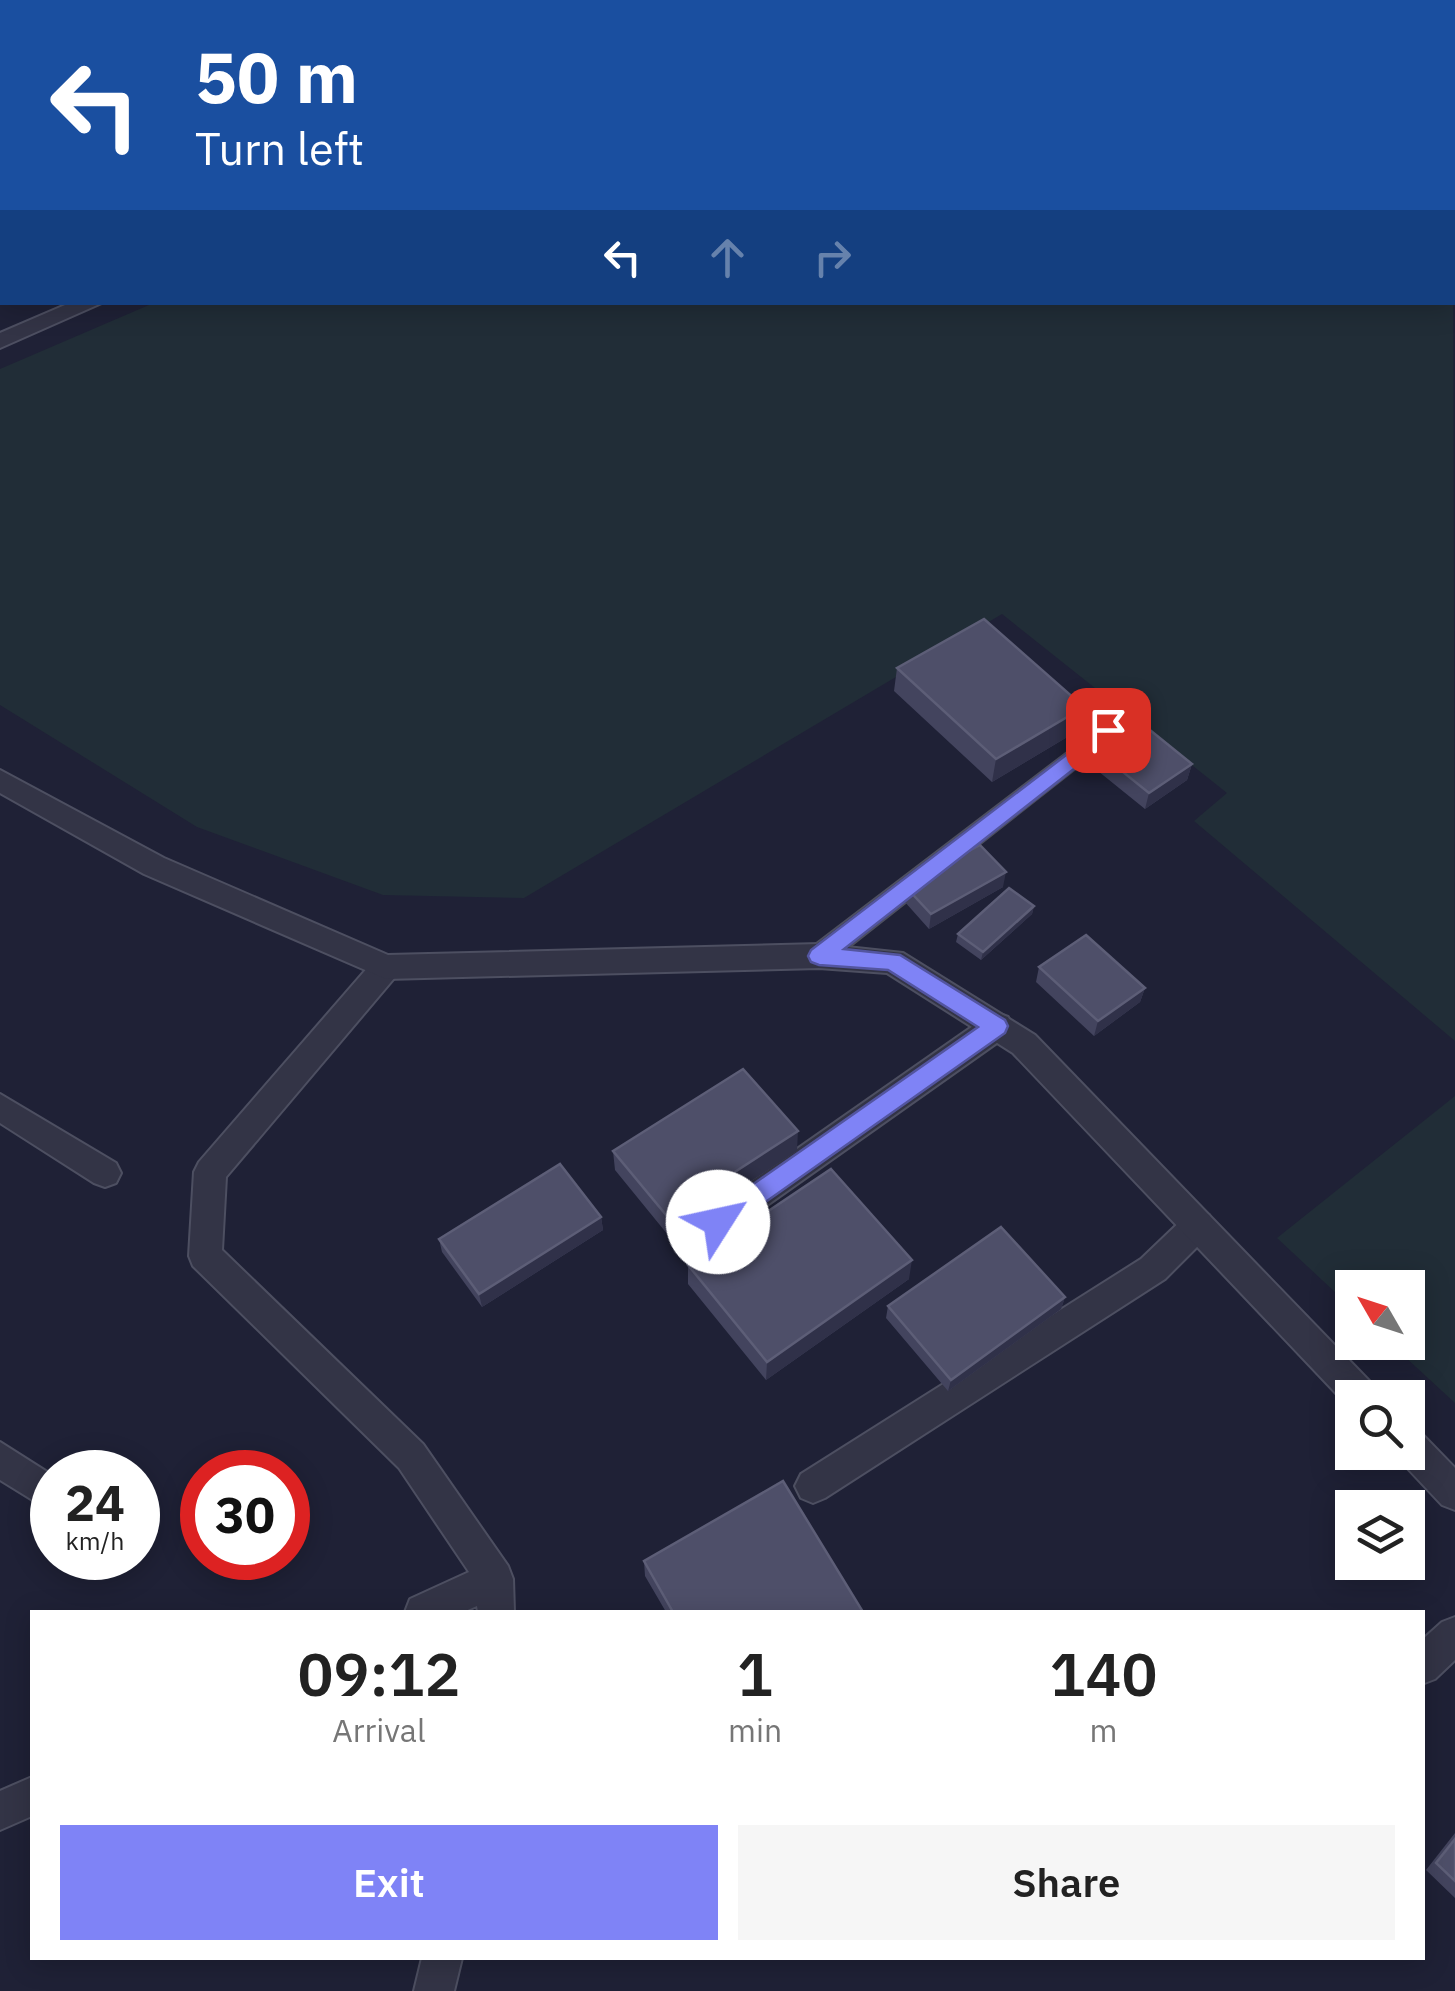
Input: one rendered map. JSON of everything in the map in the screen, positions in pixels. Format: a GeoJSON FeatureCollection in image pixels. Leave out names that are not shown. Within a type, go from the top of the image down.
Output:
{"type":"FeatureCollection","features":[{"type":"Feature","properties":{"kind":"street"},"geometry":{"type":"LineString","coordinates":[[0,341],[86,305]]}},
{"type":"Feature","properties":{"kind":"street"},"geometry":{"type":"LineString","coordinates":[[0,780],[154,866],[386,967],[819,956],[892,961],[1024,1044],[1346,1380]]}},
{"type":"Feature","properties":{"kind":"street"},"geometry":{"type":"LineString","coordinates":[[386,967],[210,1172],[204,1256],[411,1456],[496,1596],[432,1610]]}},
{"type":"Feature","properties":{"kind":"street"},"geometry":{"type":"LineString","coordinates":[[718,1222],[996,1026]]}},
{"type":"Feature","properties":{"kind":"street"},"geometry":{"type":"LineString","coordinates":[[0,1106],[106,1173]]}},
{"type":"Feature","properties":{"kind":"street"},"geometry":{"type":"LineString","coordinates":[[813,1486],[1153,1270],[1198,1225]]}},
{"type":"Feature","properties":{"kind":"street"},"geometry":{"type":"LineString","coordinates":[[0,1459],[30,1480]]}},
{"type":"Feature","properties":{"kind":"street"},"geometry":{"type":"LineString","coordinates":[[1425,1462],[1455,1494]]}},
{"type":"Feature","properties":{"kind":"street"},"geometry":{"type":"LineString","coordinates":[[1425,1663],[1455,1635]]}},
{"type":"Feature","properties":{"kind":"street"},"geometry":{"type":"LineString","coordinates":[[0,1811],[30,1797]]}},
{"type":"Feature","properties":{"kind":"street"},"geometry":{"type":"LineString","coordinates":[[434,1991],[442,1960]]}},
{"type":"Feature","properties":{"kind":"lane"},"geometry":{"type":"LineString","coordinates":[[819,956],[1108,730]]}},
{"type":"Feature","properties":{"kind":"shaded area"},"geometry":{"type":"Polygon","coordinates":[[[149,305],[1453,305],[1455,1041],[1194,821],[1227,793],[1002,614],[524,898],[383,895],[197,827],[0,705],[0,369],[149,305]]]}},
{"type":"Feature","properties":{"kind":"shaded area"},"geometry":{"type":"Polygon","coordinates":[[[1455,1096],[1455,1403],[1408,1360],[1425,1360],[1425,1270],[1335,1270],[1335,1292],[1277,1238],[1455,1096]]]}},
{"type":"Feature","properties":{"kind":"building"},"geometry":{"type":"Polygon","coordinates":[[[984,619],[1084,707],[996,759],[897,668],[984,619]]]}},
{"type":"Feature","properties":{"kind":"building"},"geometry":{"type":"Polygon","coordinates":[[[1140,722],[1192,764],[1149,793],[1097,751],[1140,722]]]}},
{"type":"Feature","properties":{"kind":"building"},"geometry":{"type":"Polygon","coordinates":[[[980,845],[1006,872],[931,914],[905,886],[980,845]]]}},
{"type":"Feature","properties":{"kind":"building"},"geometry":{"type":"Polygon","coordinates":[[[1009,888],[1034,906],[983,952],[958,934],[1009,888]]]}},
{"type":"Feature","properties":{"kind":"building"},"geometry":{"type":"Polygon","coordinates":[[[1086,935],[1145,988],[1098,1021],[1039,967],[1086,935]]]}},
{"type":"Feature","properties":{"kind":"building"},"geometry":{"type":"Polygon","coordinates":[[[743,1069],[798,1131],[667,1216],[613,1151],[743,1069]]]}},
{"type":"Feature","properties":{"kind":"building"},"geometry":{"type":"Polygon","coordinates":[[[560,1164],[601,1217],[479,1294],[439,1239],[560,1164]]]}},
{"type":"Feature","properties":{"kind":"building"},"geometry":{"type":"Polygon","coordinates":[[[831,1169],[912,1260],[767,1362],[688,1265],[831,1169]]]}},
{"type":"Feature","properties":{"kind":"building"},"geometry":{"type":"Polygon","coordinates":[[[1001,1227],[1065,1297],[951,1380],[888,1306],[1001,1227]]]}},
{"type":"Feature","properties":{"kind":"building"},"geometry":{"type":"Polygon","coordinates":[[[783,1481],[862,1610],[672,1610],[644,1561],[783,1481]]]}},
{"type":"Feature","properties":{"kind":"building"},"geometry":{"type":"Polygon","coordinates":[[[1455,1839],[1455,1881],[1436,1863],[1455,1839]]]}},
{"type":"Feature","properties":{"kind":"route"},"geometry":{"type":"LineString","coordinates":[[718,1222],[996,1026],[892,961],[819,956],[1108,730]]}}]}
